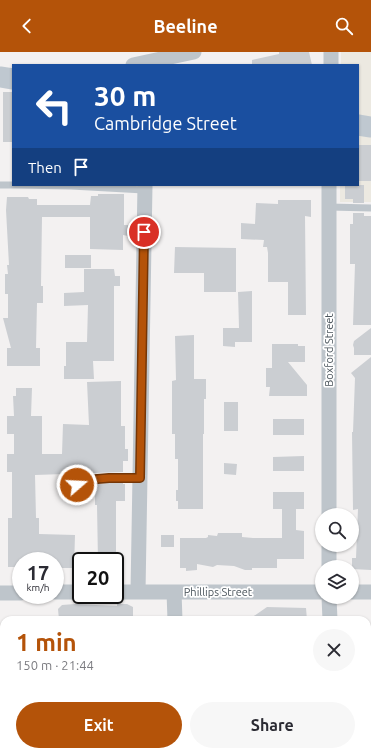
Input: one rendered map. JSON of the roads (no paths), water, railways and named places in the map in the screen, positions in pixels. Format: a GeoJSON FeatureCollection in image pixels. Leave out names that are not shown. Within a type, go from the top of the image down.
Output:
{"type":"FeatureCollection","features":[{"type":"Feature","properties":{"kind":"main road"},"geometry":{"type":"LineString","coordinates":[[0,78],[12,79]]}},
{"type":"Feature","properties":{"kind":"main road"},"geometry":{"type":"LineString","coordinates":[[359,125],[371,127]]}},
{"type":"Feature","properties":{"kind":"street"},"geometry":{"type":"LineString","coordinates":[[136,64],[151,59],[194,52]]}},
{"type":"Feature","properties":{"kind":"street"},"geometry":{"type":"LineString","coordinates":[[331,52],[331,64]]}},
{"type":"Feature","properties":{"kind":"street","name":"Boxford Street"},"geometry":{"type":"LineString","coordinates":[[329,186],[329,508]]}},
{"type":"Feature","properties":{"kind":"street"},"geometry":{"type":"LineString","coordinates":[[138,592],[145,188]]}},
{"type":"Feature","properties":{"kind":"street","name":"Phillips Street"},"geometry":{"type":"LineString","coordinates":[[124,592],[315,592]]}},
{"type":"Feature","properties":{"kind":"street"},"geometry":{"type":"LineString","coordinates":[[174,592],[175,616]]}},
{"type":"Feature","properties":{"kind":"street"},"geometry":{"type":"LineString","coordinates":[[359,592],[371,592]]}},
{"type":"Feature","properties":{"kind":"street"},"geometry":{"type":"LineString","coordinates":[[0,593],[12,593]]}},
{"type":"Feature","properties":{"kind":"street"},"geometry":{"type":"LineString","coordinates":[[329,604],[330,616]]}},
{"type":"Feature","properties":{"kind":"lane"},"geometry":{"type":"LineString","coordinates":[[0,185],[12,185]]}},
{"type":"Feature","properties":{"kind":"lane"},"geometry":{"type":"LineString","coordinates":[[70,186],[145,188]]}},
{"type":"Feature","properties":{"kind":"lane"},"geometry":{"type":"LineString","coordinates":[[329,207],[371,208]]}},
{"type":"Feature","properties":{"kind":"lane"},"geometry":{"type":"LineString","coordinates":[[72,497],[77,485],[86,480],[140,478]]}}]}
